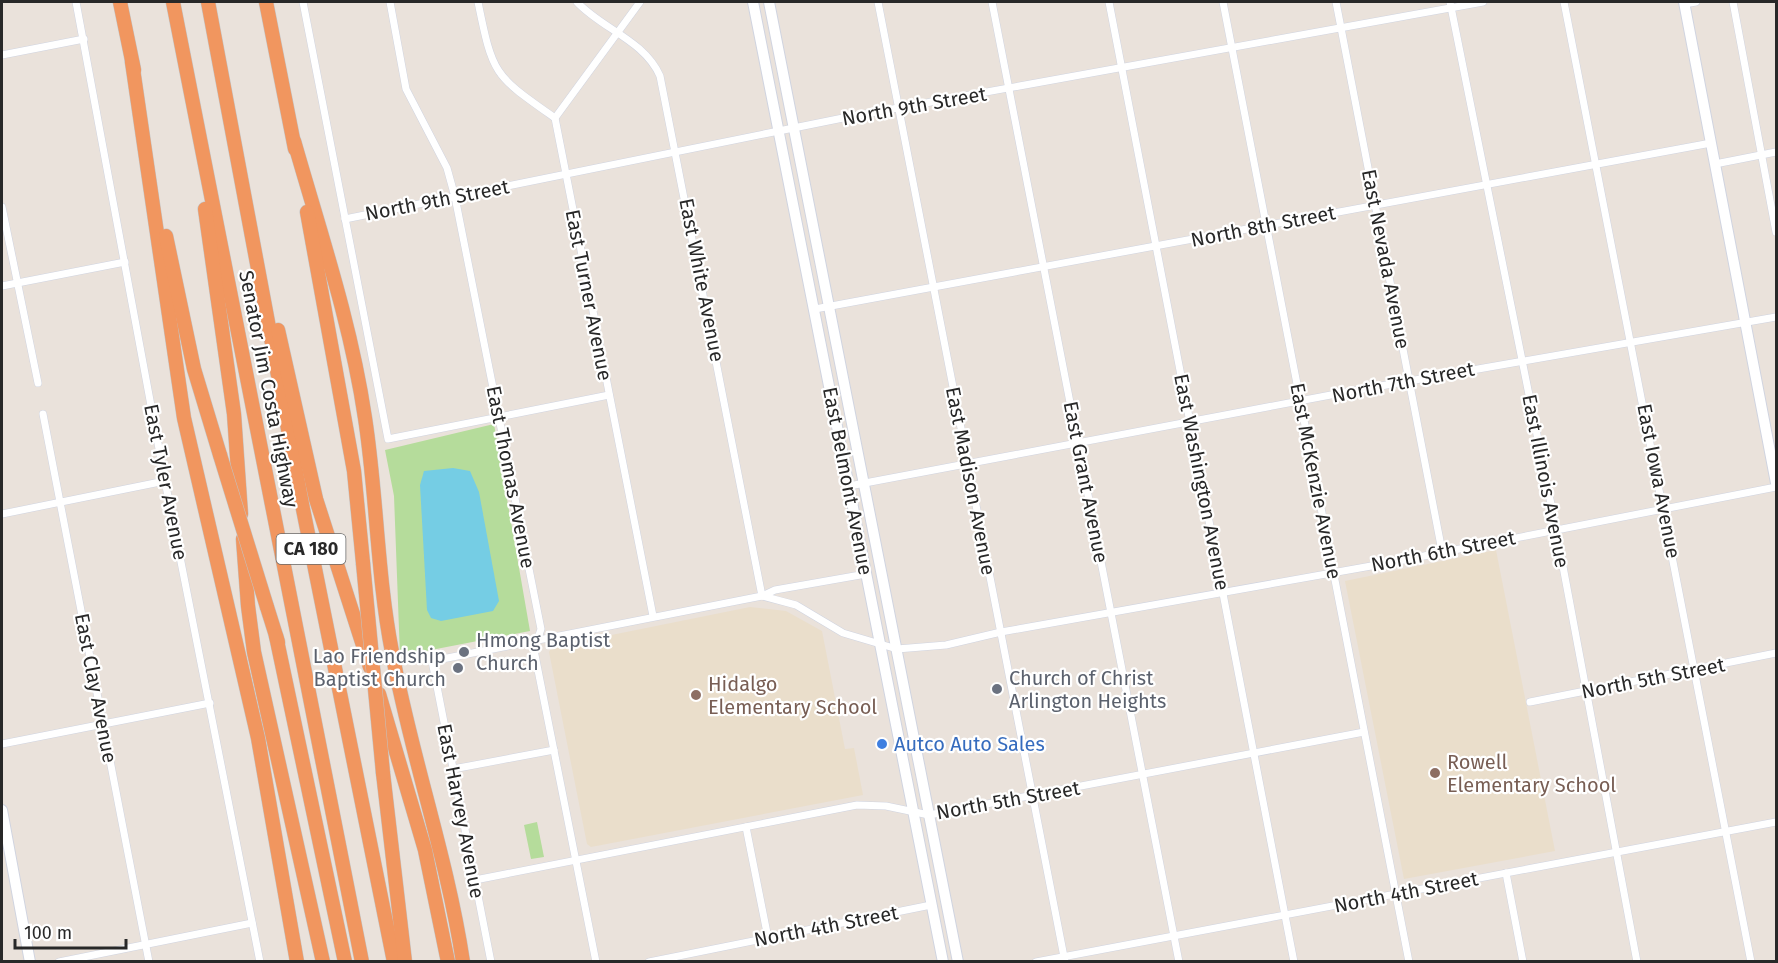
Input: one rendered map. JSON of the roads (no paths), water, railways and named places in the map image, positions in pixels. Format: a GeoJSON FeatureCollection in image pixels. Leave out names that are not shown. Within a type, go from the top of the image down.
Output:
{"type":"FeatureCollection","features":[{"type":"Feature","properties":{"kind":"highway"},"geometry":{"type":"LineString","coordinates":[[120,2],[194,369],[276,636],[348,893]]}},
{"type":"Feature","properties":{"kind":"highway","name":"Senator Jim Costa Highway"},"geometry":{"type":"LineString","coordinates":[[173,2],[362,962]]}},
{"type":"Feature","properties":{"kind":"highway","name":"Senator Jim Costa Highway"},"geometry":{"type":"LineString","coordinates":[[208,2],[246,194],[269,333],[394,962]]}},
{"type":"Feature","properties":{"kind":"highway"},"geometry":{"type":"LineString","coordinates":[[266,2],[294,141],[354,471],[383,773],[405,962]]}},
{"type":"Feature","properties":{"kind":"highway"},"geometry":{"type":"LineString","coordinates":[[183,52],[234,414],[249,620],[303,880],[323,962]]}},
{"type":"Feature","properties":{"kind":"highway"},"geometry":{"type":"LineString","coordinates":[[132,62],[184,418],[258,738],[297,962]]}},
{"type":"Feature","properties":{"kind":"highway"},"geometry":{"type":"LineString","coordinates":[[294,141],[334,279],[357,372],[370,454],[389,639],[404,708],[447,870],[463,962]]}},
{"type":"Feature","properties":{"kind":"highway"},"geometry":{"type":"LineString","coordinates":[[246,194],[316,499],[398,753],[431,877],[448,962]]}},
{"type":"Feature","properties":{"kind":"highway"},"geometry":{"type":"LineString","coordinates":[[276,636],[345,962]]}},
{"type":"Feature","properties":{"kind":"highway"},"geometry":{"type":"LineString","coordinates":[[414,816],[442,962]]}},
{"type":"Feature","properties":{"kind":"highway"},"geometry":{"type":"LineString","coordinates":[[392,849],[414,962]]}},
{"type":"Feature","properties":{"kind":"highway"},"geometry":{"type":"LineString","coordinates":[[303,880],[315,962]]}},
{"type":"Feature","properties":{"kind":"main road","name":"East Belmont Avenue"},"geometry":{"type":"LineString","coordinates":[[753,2],[943,962]]}},
{"type":"Feature","properties":{"kind":"main road","name":"East Belmont Avenue"},"geometry":{"type":"LineString","coordinates":[[769,2],[958,962]]}},
{"type":"Feature","properties":{"kind":"main road"},"geometry":{"type":"LineString","coordinates":[[1688,2],[1711,143],[1776,485]]}},
{"type":"Feature","properties":{"kind":"main road"},"geometry":{"type":"LineString","coordinates":[[2,810],[30,962]]}},
{"type":"Feature","properties":{"kind":"street","name":"East Tyler Avenue"},"geometry":{"type":"LineString","coordinates":[[76,2],[165,481],[260,962]]}},
{"type":"Feature","properties":{"kind":"street"},"geometry":{"type":"LineString","coordinates":[[303,2],[388,440],[609,395]]}},
{"type":"Feature","properties":{"kind":"street","name":"East Thomas Avenue"},"geometry":{"type":"LineString","coordinates":[[390,2],[406,89],[447,168],[455,197],[541,629],[534,650],[596,962]]}},
{"type":"Feature","properties":{"kind":"street"},"geometry":{"type":"LineString","coordinates":[[478,2],[487,48],[500,76],[555,118],[640,2]]}},
{"type":"Feature","properties":{"kind":"street","name":"East White Avenue"},"geometry":{"type":"LineString","coordinates":[[577,2],[640,49],[656,66],[663,87],[762,596]]}},
{"type":"Feature","properties":{"kind":"street","name":"East Madison Avenue"},"geometry":{"type":"LineString","coordinates":[[878,2],[1065,959]]}},
{"type":"Feature","properties":{"kind":"street","name":"East Grant Avenue"},"geometry":{"type":"LineString","coordinates":[[992,2],[1179,962]]}},
{"type":"Feature","properties":{"kind":"street","name":"East Washington Avenue"},"geometry":{"type":"LineString","coordinates":[[1109,2],[1294,962]]}},
{"type":"Feature","properties":{"kind":"street","name":"East McKenzie Avenue"},"geometry":{"type":"LineString","coordinates":[[1223,2],[1409,962]]}},
{"type":"Feature","properties":{"kind":"street","name":"East Nevada Avenue"},"geometry":{"type":"LineString","coordinates":[[1336,2],[1442,552]]}},
{"type":"Feature","properties":{"kind":"street","name":"North 9th Street"},"geometry":{"type":"LineString","coordinates":[[345,219],[1009,88],[1341,28],[1451,4],[1483,2]]}},
{"type":"Feature","properties":{"kind":"street","name":"East Iowa Avenue"},"geometry":{"type":"LineString","coordinates":[[1564,2],[1598,164],[1751,962]]}},
{"type":"Feature","properties":{"kind":"street"},"geometry":{"type":"LineString","coordinates":[[1733,2],[1776,232]]}},
{"type":"Feature","properties":{"kind":"street","name":"East Illinois Avenue"},"geometry":{"type":"LineString","coordinates":[[1451,4],[1556,529],[1637,962]]}},
{"type":"Feature","properties":{"kind":"street"},"geometry":{"type":"LineString","coordinates":[[2,55],[84,39]]}},
{"type":"Feature","properties":{"kind":"street","name":"East Turner Avenue"},"geometry":{"type":"LineString","coordinates":[[555,118],[653,616]]}},
{"type":"Feature","properties":{"kind":"street","name":"North 8th Street"},"geometry":{"type":"LineString","coordinates":[[815,309],[1711,143]]}},
{"type":"Feature","properties":{"kind":"street"},"geometry":{"type":"LineString","coordinates":[[1715,164],[1776,152]]}},
{"type":"Feature","properties":{"kind":"street"},"geometry":{"type":"LineString","coordinates":[[2,207],[38,383]]}},
{"type":"Feature","properties":{"kind":"street"},"geometry":{"type":"LineString","coordinates":[[2,286],[125,262]]}},
{"type":"Feature","properties":{"kind":"street","name":"North 7th Street"},"geometry":{"type":"LineString","coordinates":[[849,486],[1632,340],[1776,317]]}},
{"type":"Feature","properties":{"kind":"street","name":"East Clay Avenue"},"geometry":{"type":"LineString","coordinates":[[43,414],[149,962]]}},
{"type":"Feature","properties":{"kind":"street"},"geometry":{"type":"LineString","coordinates":[[2,514],[165,481]]}},
{"type":"Feature","properties":{"kind":"street","name":"North 6th Street"},"geometry":{"type":"LineString","coordinates":[[897,650],[946,645],[1001,632],[1334,573],[1776,485]]}},
{"type":"Feature","properties":{"kind":"street"},"geometry":{"type":"LineString","coordinates":[[538,640],[762,596],[775,590],[866,574]]}},
{"type":"Feature","properties":{"kind":"street"},"geometry":{"type":"LineString","coordinates":[[762,596],[796,605],[843,633],[897,650]]}},
{"type":"Feature","properties":{"kind":"street","name":"East Harvey Avenue"},"geometry":{"type":"LineString","coordinates":[[490,962],[432,661],[538,640]]}},
{"type":"Feature","properties":{"kind":"street","name":"North 5th Street"},"geometry":{"type":"LineString","coordinates":[[1530,702],[1696,671],[1776,653]]}},
{"type":"Feature","properties":{"kind":"street"},"geometry":{"type":"LineString","coordinates":[[2,744],[210,703]]}},
{"type":"Feature","properties":{"kind":"street","name":"North 5th Street"},"geometry":{"type":"LineString","coordinates":[[475,880],[858,805],[886,806],[929,815],[1364,732]]}},
{"type":"Feature","properties":{"kind":"street"},"geometry":{"type":"LineString","coordinates":[[453,769],[554,750]]}},
{"type":"Feature","properties":{"kind":"street","name":"North 4th Street"},"geometry":{"type":"LineString","coordinates":[[1036,962],[1065,959],[1174,935],[1776,822]]}},
{"type":"Feature","properties":{"kind":"street"},"geometry":{"type":"LineString","coordinates":[[746,827],[768,938]]}},
{"type":"Feature","properties":{"kind":"street"},"geometry":{"type":"LineString","coordinates":[[1506,873],[1524,962]]}},
{"type":"Feature","properties":{"kind":"street","name":"North 4th Street"},"geometry":{"type":"LineString","coordinates":[[650,962],[931,905]]}},
{"type":"Feature","properties":{"kind":"street"},"geometry":{"type":"LineString","coordinates":[[59,962],[252,923]]}},
{"type":"Feature","properties":{"kind":"water"},"geometry":{"type":"Polygon","coordinates":[[[453,468],[470,471],[479,492],[499,601],[493,611],[441,621],[431,618],[427,610],[420,485],[424,471],[453,468]]]}},
{"type":"Feature","properties":{"kind":"place","name":"Hmong Baptist Church"},"geometry":{"type":"Point","coordinates":[464,652]}},
{"type":"Feature","properties":{"kind":"place","name":"Lao Friendship Baptist Church"},"geometry":{"type":"Point","coordinates":[458,668]}},
{"type":"Feature","properties":{"kind":"place","name":"Church of Christ Arlington Heights"},"geometry":{"type":"Point","coordinates":[997,689]}},
{"type":"Feature","properties":{"kind":"place","name":"Hidalgo Elementary School"},"geometry":{"type":"Point","coordinates":[696,695]}},
{"type":"Feature","properties":{"kind":"place","name":"Autco Auto Sales"},"geometry":{"type":"Point","coordinates":[882,744]}},
{"type":"Feature","properties":{"kind":"place","name":"Rowell Elementary School"},"geometry":{"type":"Point","coordinates":[1435,773]}}]}
